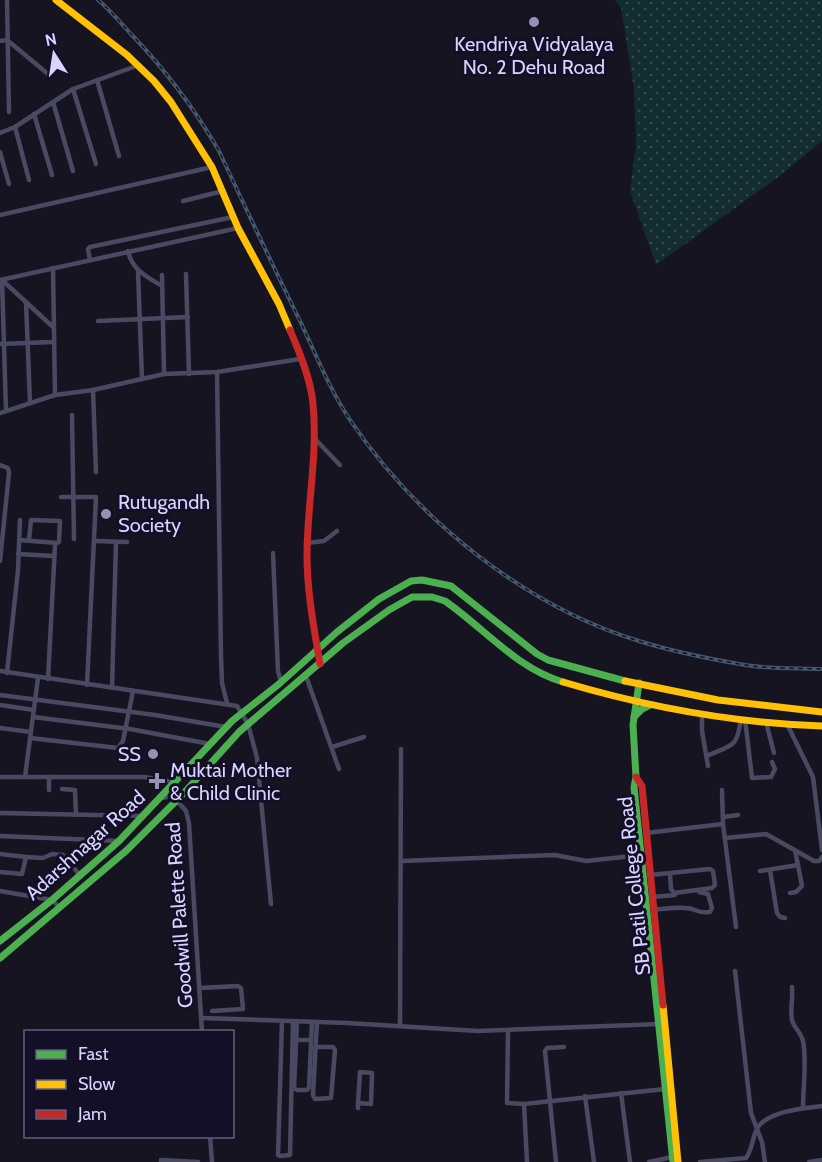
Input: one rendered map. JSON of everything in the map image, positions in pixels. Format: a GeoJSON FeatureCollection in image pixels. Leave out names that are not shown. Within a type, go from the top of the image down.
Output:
{"type":"FeatureCollection","features":[{"type":"Feature","properties":{"kind":"main road"},"geometry":{"type":"LineString","coordinates":[[56,0],[139,65],[171,102],[212,167],[238,228],[279,304],[310,386],[314,403],[315,439],[307,543],[309,594],[320,664]]}},
{"type":"Feature","properties":{"kind":"main road","name":"Adarshnagar Road"},"geometry":{"type":"LineString","coordinates":[[0,940],[81,876],[119,841],[241,713],[379,599],[411,581],[422,580],[451,586],[537,654],[548,660],[673,693],[751,705],[822,712]]}},
{"type":"Feature","properties":{"kind":"main road","name":"Adarshnagar Road"},"geometry":{"type":"LineString","coordinates":[[0,958],[128,850],[248,724],[358,632],[412,597],[432,597],[445,601],[509,653],[537,672],[571,684],[650,705],[702,714],[822,726]]}},
{"type":"Feature","properties":{"kind":"main road"},"geometry":{"type":"LineString","coordinates":[[636,777],[634,717],[639,683]]}},
{"type":"Feature","properties":{"kind":"main road"},"geometry":{"type":"LineString","coordinates":[[634,717],[650,705]]}},
{"type":"Feature","properties":{"kind":"main road","name":"SB Patil College Road"},"geometry":{"type":"LineString","coordinates":[[636,777],[642,786],[665,1089],[674,1160]]}},
{"type":"Feature","properties":{"kind":"main road","name":"SB Patil College Road"},"geometry":{"type":"LineString","coordinates":[[636,777],[634,787],[674,1160]]}},
{"type":"Feature","properties":{"kind":"street"},"geometry":{"type":"LineString","coordinates":[[7,0],[9,112]]}},
{"type":"Feature","properties":{"kind":"street"},"geometry":{"type":"LineString","coordinates":[[0,41],[7,40],[48,74]]}},
{"type":"Feature","properties":{"kind":"street"},"geometry":{"type":"LineString","coordinates":[[0,133],[15,127],[73,89],[139,65]]}},
{"type":"Feature","properties":{"kind":"street"},"geometry":{"type":"LineString","coordinates":[[97,80],[118,156]]}},
{"type":"Feature","properties":{"kind":"street"},"geometry":{"type":"LineString","coordinates":[[73,89],[96,164]]}},
{"type":"Feature","properties":{"kind":"street"},"geometry":{"type":"LineString","coordinates":[[0,98],[9,98]]}},
{"type":"Feature","properties":{"kind":"street"},"geometry":{"type":"LineString","coordinates":[[53,102],[73,171]]}},
{"type":"Feature","properties":{"kind":"street"},"geometry":{"type":"LineString","coordinates":[[34,114],[52,175]]}},
{"type":"Feature","properties":{"kind":"street"},"geometry":{"type":"LineString","coordinates":[[15,127],[29,180]]}},
{"type":"Feature","properties":{"kind":"street"},"geometry":{"type":"LineString","coordinates":[[0,152],[9,184]]}},
{"type":"Feature","properties":{"kind":"street"},"geometry":{"type":"LineString","coordinates":[[0,215],[212,167]]}},
{"type":"Feature","properties":{"kind":"street"},"geometry":{"type":"LineString","coordinates":[[183,201],[223,191]]}},
{"type":"Feature","properties":{"kind":"street"},"geometry":{"type":"LineString","coordinates":[[90,260],[89,248],[233,217]]}},
{"type":"Feature","properties":{"kind":"street"},"geometry":{"type":"LineString","coordinates":[[1,280],[238,228]]}},
{"type":"Feature","properties":{"kind":"street"},"geometry":{"type":"LineString","coordinates":[[103,244],[106,256]]}},
{"type":"Feature","properties":{"kind":"street"},"geometry":{"type":"LineString","coordinates":[[128,251],[131,263],[138,271],[162,287]]}},
{"type":"Feature","properties":{"kind":"street"},"geometry":{"type":"LineString","coordinates":[[53,268],[52,327],[55,395]]}},
{"type":"Feature","properties":{"kind":"street"},"geometry":{"type":"LineString","coordinates":[[138,271],[142,379]]}},
{"type":"Feature","properties":{"kind":"street"},"geometry":{"type":"LineString","coordinates":[[186,274],[189,374]]}},
{"type":"Feature","properties":{"kind":"street"},"geometry":{"type":"LineString","coordinates":[[162,275],[164,374]]}},
{"type":"Feature","properties":{"kind":"street"},"geometry":{"type":"LineString","coordinates":[[1,280],[3,412],[55,395],[93,390],[164,374],[217,372],[300,359]]}},
{"type":"Feature","properties":{"kind":"street"},"geometry":{"type":"LineString","coordinates":[[1,280],[52,327]]}},
{"type":"Feature","properties":{"kind":"street"},"geometry":{"type":"LineString","coordinates":[[26,302],[30,403]]}},
{"type":"Feature","properties":{"kind":"street"},"geometry":{"type":"LineString","coordinates":[[98,321],[188,318]]}},
{"type":"Feature","properties":{"kind":"street"},"geometry":{"type":"LineString","coordinates":[[2,344],[53,342]]}},
{"type":"Feature","properties":{"kind":"street"},"geometry":{"type":"LineString","coordinates":[[217,372],[221,656],[222,683],[227,703]]}},
{"type":"Feature","properties":{"kind":"street"},"geometry":{"type":"LineString","coordinates":[[93,390],[96,472]]}},
{"type":"Feature","properties":{"kind":"street"},"geometry":{"type":"LineString","coordinates":[[72,415],[74,539]]}},
{"type":"Feature","properties":{"kind":"street"},"geometry":{"type":"LineString","coordinates":[[315,439],[340,465]]}},
{"type":"Feature","properties":{"kind":"street"},"geometry":{"type":"LineString","coordinates":[[0,465],[8,468],[9,473],[0,561]]}},
{"type":"Feature","properties":{"kind":"street"},"geometry":{"type":"LineString","coordinates":[[61,497],[96,497],[87,685]]}},
{"type":"Feature","properties":{"kind":"street"},"geometry":{"type":"LineString","coordinates":[[7,673],[20,520]]}},
{"type":"Feature","properties":{"kind":"street"},"geometry":{"type":"LineString","coordinates":[[19,540],[59,542],[60,522],[31,520],[29,540]]}},
{"type":"Feature","properties":{"kind":"street"},"geometry":{"type":"LineString","coordinates":[[307,543],[324,541],[337,531]]}},
{"type":"Feature","properties":{"kind":"street"},"geometry":{"type":"LineString","coordinates":[[95,541],[127,542]]}},
{"type":"Feature","properties":{"kind":"street"},"geometry":{"type":"LineString","coordinates":[[112,688],[116,542]]}},
{"type":"Feature","properties":{"kind":"street"},"geometry":{"type":"LineString","coordinates":[[48,679],[55,546]]}},
{"type":"Feature","properties":{"kind":"street"},"geometry":{"type":"LineString","coordinates":[[273,553],[278,671],[281,682]]}},
{"type":"Feature","properties":{"kind":"street"},"geometry":{"type":"LineString","coordinates":[[18,554],[54,556]]}},
{"type":"Feature","properties":{"kind":"street"},"geometry":{"type":"LineString","coordinates":[[0,671],[237,706],[248,724],[257,758],[271,904]]}},
{"type":"Feature","properties":{"kind":"street"},"geometry":{"type":"LineString","coordinates":[[306,676],[339,769]]}},
{"type":"Feature","properties":{"kind":"street"},"geometry":{"type":"LineString","coordinates":[[25,777],[38,678]]}},
{"type":"Feature","properties":{"kind":"street"},"geometry":{"type":"LineString","coordinates":[[0,728],[114,749],[121,745],[132,691]]}},
{"type":"Feature","properties":{"kind":"street"},"geometry":{"type":"LineString","coordinates":[[0,695],[226,727]]}},
{"type":"Feature","properties":{"kind":"street"},"geometry":{"type":"LineString","coordinates":[[0,705],[34,710]]}},
{"type":"Feature","properties":{"kind":"street"},"geometry":{"type":"LineString","coordinates":[[702,714],[702,731],[708,766]]}},
{"type":"Feature","properties":{"kind":"street"},"geometry":{"type":"LineString","coordinates":[[33,717],[125,729],[210,744]]}},
{"type":"Feature","properties":{"kind":"street"},"geometry":{"type":"LineString","coordinates":[[709,755],[735,742],[743,719]]}},
{"type":"Feature","properties":{"kind":"street"},"geometry":{"type":"LineString","coordinates":[[743,719],[752,778],[771,777],[775,769],[772,762]]}},
{"type":"Feature","properties":{"kind":"street"},"geometry":{"type":"LineString","coordinates":[[766,722],[774,753]]}},
{"type":"Feature","properties":{"kind":"street"},"geometry":{"type":"LineString","coordinates":[[787,724],[813,777],[822,850]]}},
{"type":"Feature","properties":{"kind":"street"},"geometry":{"type":"LineString","coordinates":[[332,747],[364,736]]}},
{"type":"Feature","properties":{"kind":"street"},"geometry":{"type":"LineString","coordinates":[[400,1026],[401,749]]}},
{"type":"Feature","properties":{"kind":"street"},"geometry":{"type":"LineString","coordinates":[[0,777],[144,777],[177,782]]}},
{"type":"Feature","properties":{"kind":"street"},"geometry":{"type":"LineString","coordinates":[[49,777],[49,790]]}},
{"type":"Feature","properties":{"kind":"street"},"geometry":{"type":"LineString","coordinates":[[62,789],[75,790],[76,815]]}},
{"type":"Feature","properties":{"kind":"street"},"geometry":{"type":"LineString","coordinates":[[722,790],[723,824],[736,927]]}},
{"type":"Feature","properties":{"kind":"street"},"geometry":{"type":"LineString","coordinates":[[158,801],[172,795],[177,800]]}},
{"type":"Feature","properties":{"kind":"street","name":"Goodwill Palette Road"},"geometry":{"type":"LineString","coordinates":[[177,800],[186,812],[189,823],[202,1030]]}},
{"type":"Feature","properties":{"kind":"street"},"geometry":{"type":"LineString","coordinates":[[0,813],[144,816]]}},
{"type":"Feature","properties":{"kind":"street"},"geometry":{"type":"LineString","coordinates":[[723,817],[738,815]]}},
{"type":"Feature","properties":{"kind":"street"},"geometry":{"type":"LineString","coordinates":[[646,833],[723,824]]}},
{"type":"Feature","properties":{"kind":"street"},"geometry":{"type":"LineString","coordinates":[[725,837],[766,834],[814,861],[819,861],[822,857]]}},
{"type":"Feature","properties":{"kind":"street"},"geometry":{"type":"LineString","coordinates":[[0,836],[119,841]]}},
{"type":"Feature","properties":{"kind":"street"},"geometry":{"type":"LineString","coordinates":[[790,893],[796,892],[801,886],[795,850]]}},
{"type":"Feature","properties":{"kind":"street"},"geometry":{"type":"LineString","coordinates":[[0,854],[43,858],[52,854],[63,855],[81,876]]}},
{"type":"Feature","properties":{"kind":"street"},"geometry":{"type":"LineString","coordinates":[[401,861],[555,855],[586,861],[642,855]]}},
{"type":"Feature","properties":{"kind":"street"},"geometry":{"type":"LineString","coordinates":[[0,872],[22,874],[26,857]]}},
{"type":"Feature","properties":{"kind":"street"},"geometry":{"type":"LineString","coordinates":[[760,871],[798,865]]}},
{"type":"Feature","properties":{"kind":"street"},"geometry":{"type":"LineString","coordinates":[[650,875],[712,870],[716,885],[712,888],[674,893],[671,889],[670,874]]}},
{"type":"Feature","properties":{"kind":"street"},"geometry":{"type":"LineString","coordinates":[[770,870],[777,913],[780,917],[785,918]]}},
{"type":"Feature","properties":{"kind":"street"},"geometry":{"type":"LineString","coordinates":[[0,891],[52,900],[60,908]]}},
{"type":"Feature","properties":{"kind":"street"},"geometry":{"type":"LineString","coordinates":[[652,897],[706,892],[712,908],[710,912],[703,913],[684,908],[653,910]]}},
{"type":"Feature","properties":{"kind":"street"},"geometry":{"type":"LineString","coordinates":[[735,971],[750,1102],[756,1131],[762,1142],[765,1162]]}},
{"type":"Feature","properties":{"kind":"street"},"geometry":{"type":"LineString","coordinates":[[200,988],[238,986],[241,988],[243,1009],[212,1011]]}},
{"type":"Feature","properties":{"kind":"street"},"geometry":{"type":"LineString","coordinates":[[792,987],[792,1019],[795,1027],[801,1033],[804,1048],[803,1108]]}},
{"type":"Feature","properties":{"kind":"street"},"geometry":{"type":"LineString","coordinates":[[202,1018],[445,1030],[661,1024]]}},
{"type":"Feature","properties":{"kind":"street"},"geometry":{"type":"LineString","coordinates":[[282,1021],[279,1156],[290,1155],[292,1034],[295,1021]]}},
{"type":"Feature","properties":{"kind":"street"},"geometry":{"type":"LineString","coordinates":[[295,1021],[294,1088],[297,1090],[309,1088],[314,1022]]}},
{"type":"Feature","properties":{"kind":"street"},"geometry":{"type":"LineString","coordinates":[[314,1022],[313,1098],[329,1099],[333,1091],[335,1050],[333,1047],[315,1047]]}},
{"type":"Feature","properties":{"kind":"street"},"geometry":{"type":"LineString","coordinates":[[508,1030],[507,1103],[524,1104],[665,1089]]}},
{"type":"Feature","properties":{"kind":"street"},"geometry":{"type":"LineString","coordinates":[[282,1033],[292,1034]]}},
{"type":"Feature","properties":{"kind":"street"},"geometry":{"type":"LineString","coordinates":[[300,1040],[311,1040]]}},
{"type":"Feature","properties":{"kind":"street"},"geometry":{"type":"LineString","coordinates":[[556,1162],[545,1049],[564,1047]]}},
{"type":"Feature","properties":{"kind":"street"},"geometry":{"type":"LineString","coordinates":[[360,1072],[372,1073],[371,1104],[358,1106],[360,1072]]}},
{"type":"Feature","properties":{"kind":"street"},"geometry":{"type":"LineString","coordinates":[[621,1093],[630,1162]]}},
{"type":"Feature","properties":{"kind":"street"},"geometry":{"type":"LineString","coordinates":[[585,1096],[594,1162]]}},
{"type":"Feature","properties":{"kind":"street"},"geometry":{"type":"LineString","coordinates":[[524,1104],[527,1162]]}},
{"type":"Feature","properties":{"kind":"street"},"geometry":{"type":"LineString","coordinates":[[700,1162],[746,1158],[756,1131],[762,1123],[785,1112],[822,1107]]}},
{"type":"Feature","properties":{"kind":"street"},"geometry":{"type":"LineString","coordinates":[[210,1138],[212,1162]]}},
{"type":"Feature","properties":{"kind":"street"},"geometry":{"type":"LineString","coordinates":[[649,1162],[674,1160]]}},
{"type":"Feature","properties":{"kind":"street"},"geometry":{"type":"LineString","coordinates":[[809,1162],[822,1160]]}},
{"type":"Feature","properties":{"kind":"street"},"geometry":{"type":"LineString","coordinates":[[161,1161],[198,1162]]}},
{"type":"Feature","properties":{"kind":"green space"},"geometry":{"type":"Polygon","coordinates":[[[615,0],[822,0],[822,141],[777,178],[656,265],[630,191],[636,145],[634,89],[621,8],[615,0]]]}},
{"type":"Feature","properties":{"kind":"railway"},"geometry":{"type":"LineString","coordinates":[[98,0],[155,61],[199,119],[219,151],[343,409],[377,456],[407,491],[441,524],[476,554],[515,582],[555,606],[596,626],[652,645],[745,665],[822,669]]}},
{"type":"Feature","properties":{"kind":"traffic: fast"},"geometry":{"type":"LineString","coordinates":[[0,941],[52,900],[119,841],[232,721],[379,599],[411,581],[422,580],[451,586],[537,654],[548,660],[625,681]]}},
{"type":"Feature","properties":{"kind":"traffic: fast"},"geometry":{"type":"LineString","coordinates":[[0,958],[127,850],[183,794],[239,732],[343,643],[389,610],[412,597],[432,597],[445,601],[515,657],[546,676],[563,682]]}},
{"type":"Feature","properties":{"kind":"traffic: fast"},"geometry":{"type":"LineString","coordinates":[[639,683],[633,725],[636,777],[634,787],[673,1162]]}},
{"type":"Feature","properties":{"kind":"traffic: fast"},"geometry":{"type":"LineString","coordinates":[[634,717],[650,705]]}},
{"type":"Feature","properties":{"kind":"traffic: slow"},"geometry":{"type":"LineString","coordinates":[[56,0],[127,55],[154,81],[171,102],[212,167],[238,228],[279,304],[290,330]]}},
{"type":"Feature","properties":{"kind":"traffic: slow"},"geometry":{"type":"LineString","coordinates":[[625,681],[718,700],[822,712]]}},
{"type":"Feature","properties":{"kind":"traffic: slow"},"geometry":{"type":"LineString","coordinates":[[563,682],[627,699],[691,712],[756,721],[822,726]]}},
{"type":"Feature","properties":{"kind":"traffic: slow"},"geometry":{"type":"LineString","coordinates":[[663,1005],[678,1162]]}},
{"type":"Feature","properties":{"kind":"traffic: jam"},"geometry":{"type":"LineString","coordinates":[[290,330],[307,376],[313,404],[314,442],[307,536],[307,569],[320,664]]}},
{"type":"Feature","properties":{"kind":"traffic: jam"},"geometry":{"type":"LineString","coordinates":[[636,777],[642,786],[663,1005]]}},
{"type":"Feature","properties":{"kind":"place","name":"Kendriya Vidyalaya No. 2 Dehu Road"},"geometry":{"type":"Point","coordinates":[534,22]}},
{"type":"Feature","properties":{"kind":"place","name":"Rutugandh Society"},"geometry":{"type":"Point","coordinates":[106,514]}},
{"type":"Feature","properties":{"kind":"place","name":"SS"},"geometry":{"type":"Point","coordinates":[153,754]}},
{"type":"Feature","properties":{"kind":"place","name":"Muktai Mother & Child Clinic"},"geometry":{"type":"Point","coordinates":[157,781]}}]}
